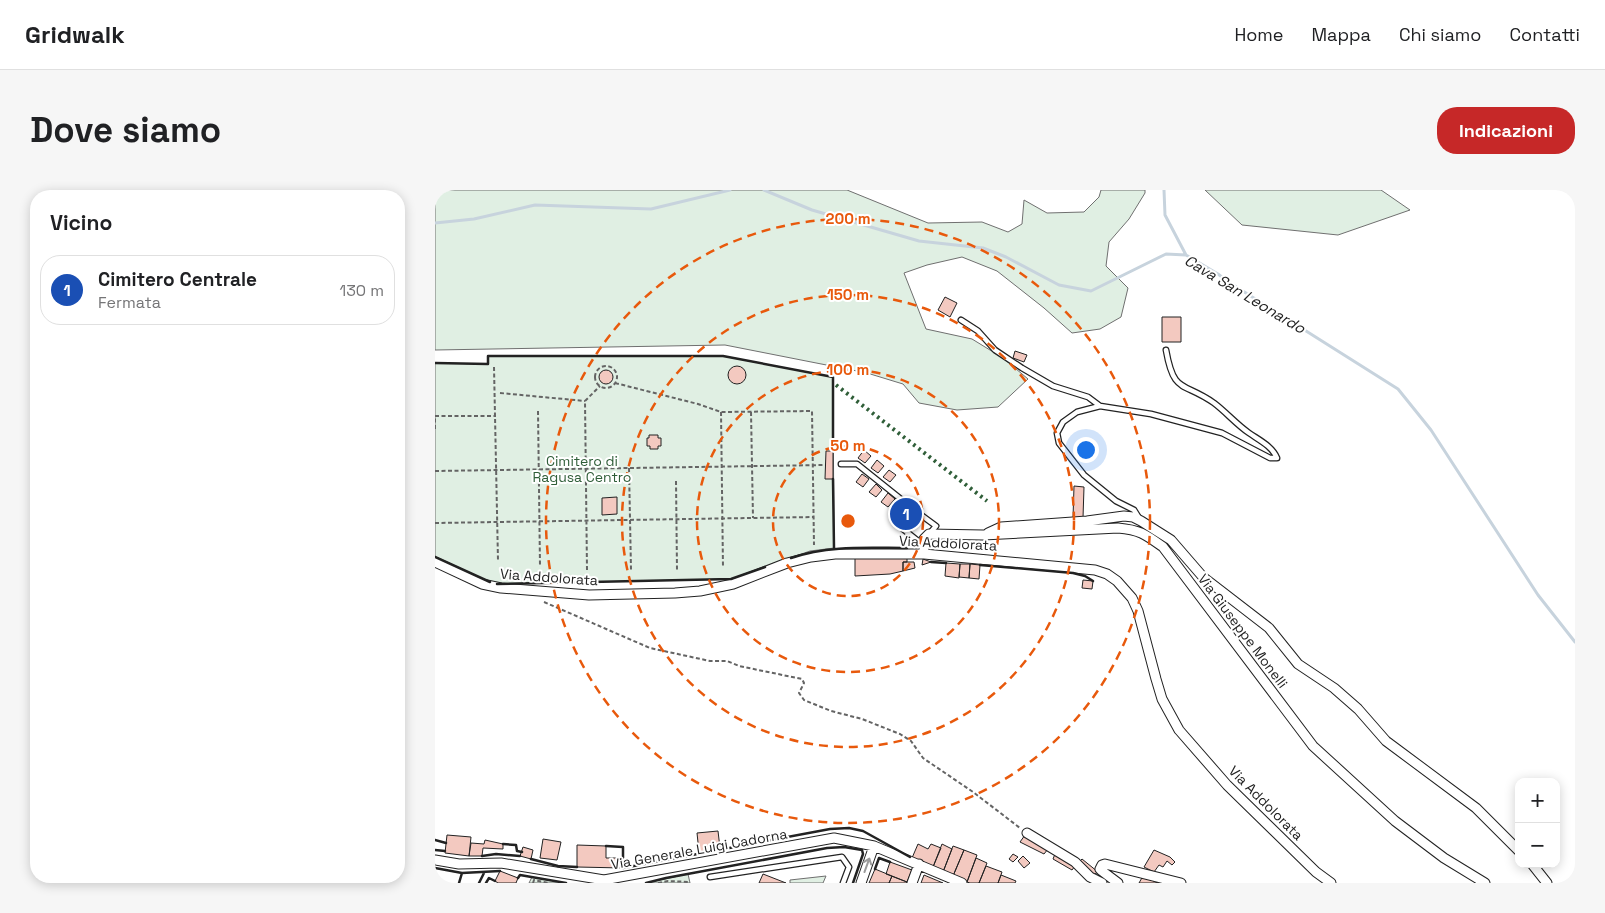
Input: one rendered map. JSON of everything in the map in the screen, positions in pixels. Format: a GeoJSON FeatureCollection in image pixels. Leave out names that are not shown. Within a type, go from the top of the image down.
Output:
{"type":"FeatureCollection","features":[{"type":"Feature","properties":{"kind":"street"},"geometry":{"type":"LineString","coordinates":[[983,535],[1001,527],[1087,521],[1124,516],[1133,517],[1141,521],[1171,540],[1203,577],[1269,628],[1298,664],[1334,688],[1358,709],[1386,741],[1476,808],[1515,847]]}},
{"type":"Feature","properties":{"kind":"street","name":"Via Giuseppe Monelli"},"geometry":{"type":"LineString","coordinates":[[929,534],[983,535],[1118,528],[1137,530],[1150,538],[1163,547],[1313,746],[1395,821],[1444,858],[1485,883]]}},
{"type":"Feature","properties":{"kind":"street"},"geometry":{"type":"LineString","coordinates":[[924,549],[925,537],[929,534]]}},
{"type":"Feature","properties":{"kind":"street","name":"Via Addolorata"},"geometry":{"type":"LineString","coordinates":[[435,562],[482,584],[501,588],[589,595],[700,591],[733,584],[787,563],[811,557],[924,549],[1079,567],[1107,574],[1117,581],[1132,598],[1138,611],[1160,692],[1179,730],[1227,785],[1316,872],[1331,883]]}},
{"type":"Feature","properties":{"kind":"street"},"geometry":{"type":"LineString","coordinates":[[1027,833],[1075,862],[1090,877],[1102,883]]}},
{"type":"Feature","properties":{"kind":"street","name":"Via Generale Luigi Cadorna"},"geometry":{"type":"LineString","coordinates":[[435,860],[459,864],[501,863],[604,880],[834,838],[874,846],[962,883]]}},
{"type":"Feature","properties":{"kind":"street"},"geometry":{"type":"LineString","coordinates":[[861,883],[874,846]]}},
{"type":"Feature","properties":{"kind":"street"},"geometry":{"type":"LineString","coordinates":[[912,883],[919,864]]}},
{"type":"Feature","properties":{"kind":"street"},"geometry":{"type":"LineString","coordinates":[[1119,883],[1100,869],[1102,865],[1133,870],[1181,883]]}},
{"type":"Feature","properties":{"kind":"street"},"geometry":{"type":"LineString","coordinates":[[1535,868],[1547,883]]}},
{"type":"Feature","properties":{"kind":"lane"},"geometry":{"type":"LineString","coordinates":[[961,320],[978,331],[995,350],[1022,368],[1053,386],[1088,397],[1100,406]]}},
{"type":"Feature","properties":{"kind":"lane"},"geometry":{"type":"LineString","coordinates":[[1141,521],[1134,510],[1115,501],[1085,475],[1059,443],[1057,432],[1063,422],[1077,412],[1100,406],[1151,414],[1222,433],[1270,458],[1277,458],[1273,451],[1244,430],[1213,402],[1180,386],[1170,371],[1166,350]]}},
{"type":"Feature","properties":{"kind":"lane"},"geometry":{"type":"LineString","coordinates":[[841,464],[857,464],[936,526],[929,534]]}},
{"type":"Feature","properties":{"kind":"lane"},"geometry":{"type":"LineString","coordinates":[[917,512],[903,530],[924,549]]}},
{"type":"Feature","properties":{"kind":"lane"},"geometry":{"type":"LineString","coordinates":[[710,877],[843,857],[849,867],[843,883]]}},
{"type":"Feature","properties":{"kind":"path"},"geometry":{"type":"LineString","coordinates":[[599,386],[595,377],[597,370],[603,366],[610,367],[615,372],[617,379],[615,383]]}},
{"type":"Feature","properties":{"kind":"path"},"geometry":{"type":"LineString","coordinates":[[494,367],[498,561]]}},
{"type":"Feature","properties":{"kind":"path"},"geometry":{"type":"LineString","coordinates":[[599,386],[606,388],[615,383],[698,404],[721,412],[812,411],[814,545]]}},
{"type":"Feature","properties":{"kind":"path"},"geometry":{"type":"LineString","coordinates":[[587,570],[585,400],[599,386]]}},
{"type":"Feature","properties":{"kind":"path"},"geometry":{"type":"LineString","coordinates":[[499,393],[585,400]]}},
{"type":"Feature","properties":{"kind":"path"},"geometry":{"type":"LineString","coordinates":[[538,411],[540,566]]}},
{"type":"Feature","properties":{"kind":"path"},"geometry":{"type":"LineString","coordinates":[[721,412],[723,568]]}},
{"type":"Feature","properties":{"kind":"path"},"geometry":{"type":"LineString","coordinates":[[751,412],[753,518]]}},
{"type":"Feature","properties":{"kind":"path"},"geometry":{"type":"LineString","coordinates":[[435,429],[435,416],[495,416]]}},
{"type":"Feature","properties":{"kind":"path"},"geometry":{"type":"LineString","coordinates":[[435,471],[825,464]]}},
{"type":"Feature","properties":{"kind":"path"},"geometry":{"type":"LineString","coordinates":[[629,468],[631,570]]}},
{"type":"Feature","properties":{"kind":"path"},"geometry":{"type":"LineString","coordinates":[[676,481],[677,570]]}},
{"type":"Feature","properties":{"kind":"path"},"geometry":{"type":"LineString","coordinates":[[435,523],[814,517]]}},
{"type":"Feature","properties":{"kind":"path"},"geometry":{"type":"LineString","coordinates":[[539,599],[650,648],[710,661],[727,661],[739,666],[802,679],[804,683],[799,694],[804,700],[900,734],[911,741],[923,758],[973,792],[1027,833]]}},
{"type":"Feature","properties":{"kind":"path"},"geometry":{"type":"LineString","coordinates":[[533,883],[534,880],[549,883]]}},
{"type":"Feature","properties":{"kind":"path"},"geometry":{"type":"LineString","coordinates":[[658,883],[668,881],[690,882]]}},
{"type":"Feature","properties":{"kind":"green space"},"geometry":{"type":"Polygon","coordinates":[[[435,190],[847,190],[928,223],[982,222],[1008,232],[1022,224],[1024,200],[1047,213],[1084,212],[1099,197],[1101,190],[1145,190],[1145,193],[1129,219],[1109,242],[1106,266],[1128,288],[1121,317],[1100,329],[1072,333],[997,271],[962,257],[927,265],[904,273],[926,329],[972,339],[1003,358],[1028,379],[998,407],[957,410],[919,403],[903,384],[867,373],[725,345],[435,350],[435,190]]]}},
{"type":"Feature","properties":{"kind":"green space"},"geometry":{"type":"Polygon","coordinates":[[[1205,190],[1381,190],[1410,210],[1338,235],[1242,225],[1205,190]]]}},
{"type":"Feature","properties":{"kind":"green space","name":"Cimitero di Ragusa Centro"},"geometry":{"type":"Polygon","coordinates":[[[488,356],[723,356],[833,377],[834,548],[810,551],[731,579],[492,584],[435,557],[435,363],[488,364],[488,356]]]}},
{"type":"Feature","properties":{"kind":"green space"},"geometry":{"type":"Polygon","coordinates":[[[688,874],[690,883],[646,883],[688,874]]]}},
{"type":"Feature","properties":{"kind":"green space"},"geometry":{"type":"Polygon","coordinates":[[[826,876],[823,883],[790,883],[790,880],[826,876]]]}},
{"type":"Feature","properties":{"kind":"green space"},"geometry":{"type":"Polygon","coordinates":[[[532,877],[566,883],[529,883],[532,877]]]}},
{"type":"Feature","properties":{"kind":"building"},"geometry":{"type":"Polygon","coordinates":[[[945,297],[957,303],[950,317],[938,310],[945,297]]]}},
{"type":"Feature","properties":{"kind":"building"},"geometry":{"type":"Polygon","coordinates":[[[1162,317],[1181,317],[1181,342],[1162,342],[1162,317]]]}},
{"type":"Feature","properties":{"kind":"building"},"geometry":{"type":"Polygon","coordinates":[[[1015,351],[1027,355],[1024,362],[1013,358],[1015,351]]]}},
{"type":"Feature","properties":{"kind":"building"},"geometry":{"type":"Polygon","coordinates":[[[737,366],[743,369],[746,375],[743,381],[737,384],[731,381],[728,375],[731,369],[737,366]]]}},
{"type":"Feature","properties":{"kind":"building"},"geometry":{"type":"Polygon","coordinates":[[[603,370],[609,370],[613,377],[609,384],[603,384],[599,380],[599,374],[603,370]]]}},
{"type":"Feature","properties":{"kind":"building"},"geometry":{"type":"Polygon","coordinates":[[[649,435],[658,435],[658,438],[661,438],[661,446],[658,446],[658,449],[650,449],[650,446],[647,446],[649,435]]]}},
{"type":"Feature","properties":{"kind":"building"},"geometry":{"type":"Polygon","coordinates":[[[864,450],[871,456],[865,463],[858,458],[864,450]]]}},
{"type":"Feature","properties":{"kind":"building"},"geometry":{"type":"Polygon","coordinates":[[[826,451],[833,451],[833,479],[825,479],[826,451]]]}},
{"type":"Feature","properties":{"kind":"building"},"geometry":{"type":"Polygon","coordinates":[[[877,460],[884,466],[878,473],[871,468],[877,460]]]}},
{"type":"Feature","properties":{"kind":"building"},"geometry":{"type":"Polygon","coordinates":[[[889,470],[896,475],[890,482],[883,477],[889,470]]]}},
{"type":"Feature","properties":{"kind":"building"},"geometry":{"type":"Polygon","coordinates":[[[862,474],[869,479],[863,487],[856,482],[862,474]]]}},
{"type":"Feature","properties":{"kind":"building"},"geometry":{"type":"Polygon","coordinates":[[[876,484],[882,490],[876,497],[869,492],[876,484]]]}},
{"type":"Feature","properties":{"kind":"building"},"geometry":{"type":"Polygon","coordinates":[[[1074,486],[1084,487],[1083,518],[1073,518],[1074,486]]]}},
{"type":"Feature","properties":{"kind":"building"},"geometry":{"type":"Polygon","coordinates":[[[888,493],[895,499],[888,507],[881,502],[888,493]]]}},
{"type":"Feature","properties":{"kind":"building"},"geometry":{"type":"Polygon","coordinates":[[[617,497],[617,514],[602,515],[602,498],[617,497]]]}},
{"type":"Feature","properties":{"kind":"building"},"geometry":{"type":"Polygon","coordinates":[[[855,558],[907,558],[907,562],[903,562],[903,571],[890,574],[855,576],[855,558]]]}},
{"type":"Feature","properties":{"kind":"building"},"geometry":{"type":"Polygon","coordinates":[[[923,559],[931,562],[922,565],[923,559]]]}},
{"type":"Feature","properties":{"kind":"building"},"geometry":{"type":"Polygon","coordinates":[[[903,562],[914,562],[915,568],[903,571],[903,562]]]}},
{"type":"Feature","properties":{"kind":"building"},"geometry":{"type":"Polygon","coordinates":[[[946,563],[960,564],[959,578],[945,576],[946,563]]]}},
{"type":"Feature","properties":{"kind":"building"},"geometry":{"type":"Polygon","coordinates":[[[960,564],[970,564],[969,578],[959,577],[960,564]]]}},
{"type":"Feature","properties":{"kind":"building"},"geometry":{"type":"Polygon","coordinates":[[[970,564],[980,565],[979,579],[969,578],[970,564]]]}},
{"type":"Feature","properties":{"kind":"building"},"geometry":{"type":"Polygon","coordinates":[[[1083,580],[1093,581],[1092,589],[1082,588],[1083,580]]]}},
{"type":"Feature","properties":{"kind":"building"},"geometry":{"type":"Polygon","coordinates":[[[718,831],[720,848],[699,852],[697,833],[718,831]]]}},
{"type":"Feature","properties":{"kind":"building"},"geometry":{"type":"Polygon","coordinates":[[[447,835],[471,837],[469,856],[445,853],[447,835]]]}},
{"type":"Feature","properties":{"kind":"building"},"geometry":{"type":"Polygon","coordinates":[[[1025,835],[1048,849],[1044,854],[1020,842],[1025,835]]]}},
{"type":"Feature","properties":{"kind":"building"},"geometry":{"type":"Polygon","coordinates":[[[543,839],[561,842],[557,860],[540,858],[543,839]]]}},
{"type":"Feature","properties":{"kind":"building"},"geometry":{"type":"Polygon","coordinates":[[[485,840],[503,844],[503,849],[483,848],[482,856],[469,856],[471,843],[484,844],[485,840]]]}},
{"type":"Feature","properties":{"kind":"building"},"geometry":{"type":"Polygon","coordinates":[[[918,844],[928,849],[931,844],[941,848],[933,867],[912,858],[918,844]]]}},
{"type":"Feature","properties":{"kind":"building"},"geometry":{"type":"Polygon","coordinates":[[[942,844],[952,849],[943,872],[933,867],[942,844]]]}},
{"type":"Feature","properties":{"kind":"building"},"geometry":{"type":"Polygon","coordinates":[[[577,845],[606,846],[606,858],[623,858],[623,868],[577,867],[577,845]]]}},
{"type":"Feature","properties":{"kind":"building"},"geometry":{"type":"Polygon","coordinates":[[[953,846],[964,850],[953,876],[943,872],[953,846]]]}},
{"type":"Feature","properties":{"kind":"building"},"geometry":{"type":"Polygon","coordinates":[[[523,847],[533,850],[531,859],[520,856],[523,847]]]}},
{"type":"Feature","properties":{"kind":"building"},"geometry":{"type":"Polygon","coordinates":[[[964,850],[977,855],[967,882],[953,876],[964,850]]]}},
{"type":"Feature","properties":{"kind":"building"},"geometry":{"type":"Polygon","coordinates":[[[1154,850],[1170,857],[1175,862],[1172,865],[1167,861],[1163,867],[1159,865],[1154,872],[1144,867],[1154,850]]]}},
{"type":"Feature","properties":{"kind":"building"},"geometry":{"type":"Polygon","coordinates":[[[1013,854],[1018,857],[1013,862],[1009,859],[1013,854]]]}},
{"type":"Feature","properties":{"kind":"building"},"geometry":{"type":"Polygon","coordinates":[[[1055,854],[1075,866],[1072,870],[1053,859],[1055,854]]]}},
{"type":"Feature","properties":{"kind":"building"},"geometry":{"type":"Polygon","coordinates":[[[1023,856],[1030,863],[1024,868],[1018,861],[1023,856]]]}},
{"type":"Feature","properties":{"kind":"building"},"geometry":{"type":"Polygon","coordinates":[[[976,858],[987,863],[979,883],[970,883],[967,882],[976,858]]]}},
{"type":"Feature","properties":{"kind":"building"},"geometry":{"type":"Polygon","coordinates":[[[1082,859],[1098,872],[1092,876],[1079,862],[1082,859]]]}},
{"type":"Feature","properties":{"kind":"building"},"geometry":{"type":"Polygon","coordinates":[[[890,862],[912,870],[907,882],[886,874],[890,862]]]}},
{"type":"Feature","properties":{"kind":"building"},"geometry":{"type":"Polygon","coordinates":[[[986,866],[1002,872],[998,883],[979,883],[986,866]]]}},
{"type":"Feature","properties":{"kind":"building"},"geometry":{"type":"Polygon","coordinates":[[[875,869],[892,876],[889,883],[869,883],[875,869]]]}},
{"type":"Feature","properties":{"kind":"building"},"geometry":{"type":"Polygon","coordinates":[[[500,871],[518,878],[516,883],[498,883],[495,881],[500,871]]]}},
{"type":"Feature","properties":{"kind":"building"},"geometry":{"type":"Polygon","coordinates":[[[763,874],[786,883],[759,883],[763,874]]]}},
{"type":"Feature","properties":{"kind":"building"},"geometry":{"type":"Polygon","coordinates":[[[924,875],[943,883],[921,883],[924,875]]]}},
{"type":"Feature","properties":{"kind":"building"},"geometry":{"type":"Polygon","coordinates":[[[1001,875],[1016,881],[1015,883],[998,883],[1001,875]]]}},
{"type":"Feature","properties":{"kind":"building"},"geometry":{"type":"Polygon","coordinates":[[[892,876],[907,882],[907,883],[889,883],[892,876]]]}},
{"type":"Feature","properties":{"kind":"building"},"geometry":{"type":"Polygon","coordinates":[[[1143,876],[1158,883],[1139,883],[1143,876]]]}},
{"type":"Feature","properties":{"kind":"waterway","name":"Cava San Leonardo"},"geometry":{"type":"LineString","coordinates":[[435,223],[474,219],[535,205],[651,209],[730,190]]}},
{"type":"Feature","properties":{"kind":"waterway","name":"Cava San Leonardo"},"geometry":{"type":"LineString","coordinates":[[764,190],[812,210],[919,241],[983,248],[1006,257],[1059,285],[1091,291],[1166,254],[1186,255],[1398,389],[1431,430],[1538,595],[1575,642]]}},
{"type":"Feature","properties":{"kind":"waterway"},"geometry":{"type":"LineString","coordinates":[[1164,190],[1165,215],[1186,255]]}},
{"type":"Feature","properties":{"kind":"hedge"},"geometry":{"type":"LineString","coordinates":[[836,385],[987,501]]}},
{"type":"Feature","properties":{"kind":"wall"},"geometry":{"type":"LineString","coordinates":[[435,363],[488,364],[488,356],[723,356],[833,377],[833,451]]}},
{"type":"Feature","properties":{"kind":"wall"},"geometry":{"type":"LineString","coordinates":[[833,479],[834,548]]}},
{"type":"Feature","properties":{"kind":"wall"},"geometry":{"type":"LineString","coordinates":[[791,558],[834,549],[907,548]]}},
{"type":"Feature","properties":{"kind":"wall"},"geometry":{"type":"LineString","coordinates":[[435,557],[490,582]]}},
{"type":"Feature","properties":{"kind":"wall"},"geometry":{"type":"LineString","coordinates":[[931,562],[946,563]]}},
{"type":"Feature","properties":{"kind":"wall"},"geometry":{"type":"LineString","coordinates":[[980,565],[1073,573],[1085,576],[1093,581]]}},
{"type":"Feature","properties":{"kind":"wall"},"geometry":{"type":"LineString","coordinates":[[497,584],[731,579],[765,567]]}},
{"type":"Feature","properties":{"kind":"wall"},"geometry":{"type":"LineString","coordinates":[[623,868],[830,829],[849,828],[863,831],[910,857]]}},
{"type":"Feature","properties":{"kind":"wall"},"geometry":{"type":"LineString","coordinates":[[435,840],[446,843]]}},
{"type":"Feature","properties":{"kind":"wall"},"geometry":{"type":"LineString","coordinates":[[503,844],[516,845],[517,851],[522,852]]}},
{"type":"Feature","properties":{"kind":"wall"},"geometry":{"type":"LineString","coordinates":[[606,846],[623,847],[623,858]]}},
{"type":"Feature","properties":{"kind":"wall"},"geometry":{"type":"LineString","coordinates":[[646,883],[827,848],[844,847],[862,850],[863,854],[853,883]]}},
{"type":"Feature","properties":{"kind":"wall"},"geometry":{"type":"LineString","coordinates":[[435,850],[445,851]]}},
{"type":"Feature","properties":{"kind":"wall"},"geometry":{"type":"LineString","coordinates":[[482,856],[496,854],[520,856]]}},
{"type":"Feature","properties":{"kind":"wall"},"geometry":{"type":"LineString","coordinates":[[875,869],[879,858],[890,862]]}},
{"type":"Feature","properties":{"kind":"wall"},"geometry":{"type":"LineString","coordinates":[[531,859],[558,866],[577,867]]}},
{"type":"Feature","properties":{"kind":"wall"},"geometry":{"type":"LineString","coordinates":[[435,868],[462,873],[500,871]]}},
{"type":"Feature","properties":{"kind":"wall"},"geometry":{"type":"LineString","coordinates":[[459,883],[462,873]]}},
{"type":"Feature","properties":{"kind":"wall"},"geometry":{"type":"LineString","coordinates":[[479,883],[484,873]]}},
{"type":"Feature","properties":{"kind":"wall"},"geometry":{"type":"LineString","coordinates":[[518,878],[520,875],[566,883]]}},
{"type":"Feature","properties":{"kind":"wall"},"geometry":{"type":"LineString","coordinates":[[486,883],[489,878],[495,881]]}},
{"type":"Feature","properties":{"kind":"place","name":"Cimitero Centrale"},"geometry":{"type":"Point","coordinates":[906,514]}}]}
